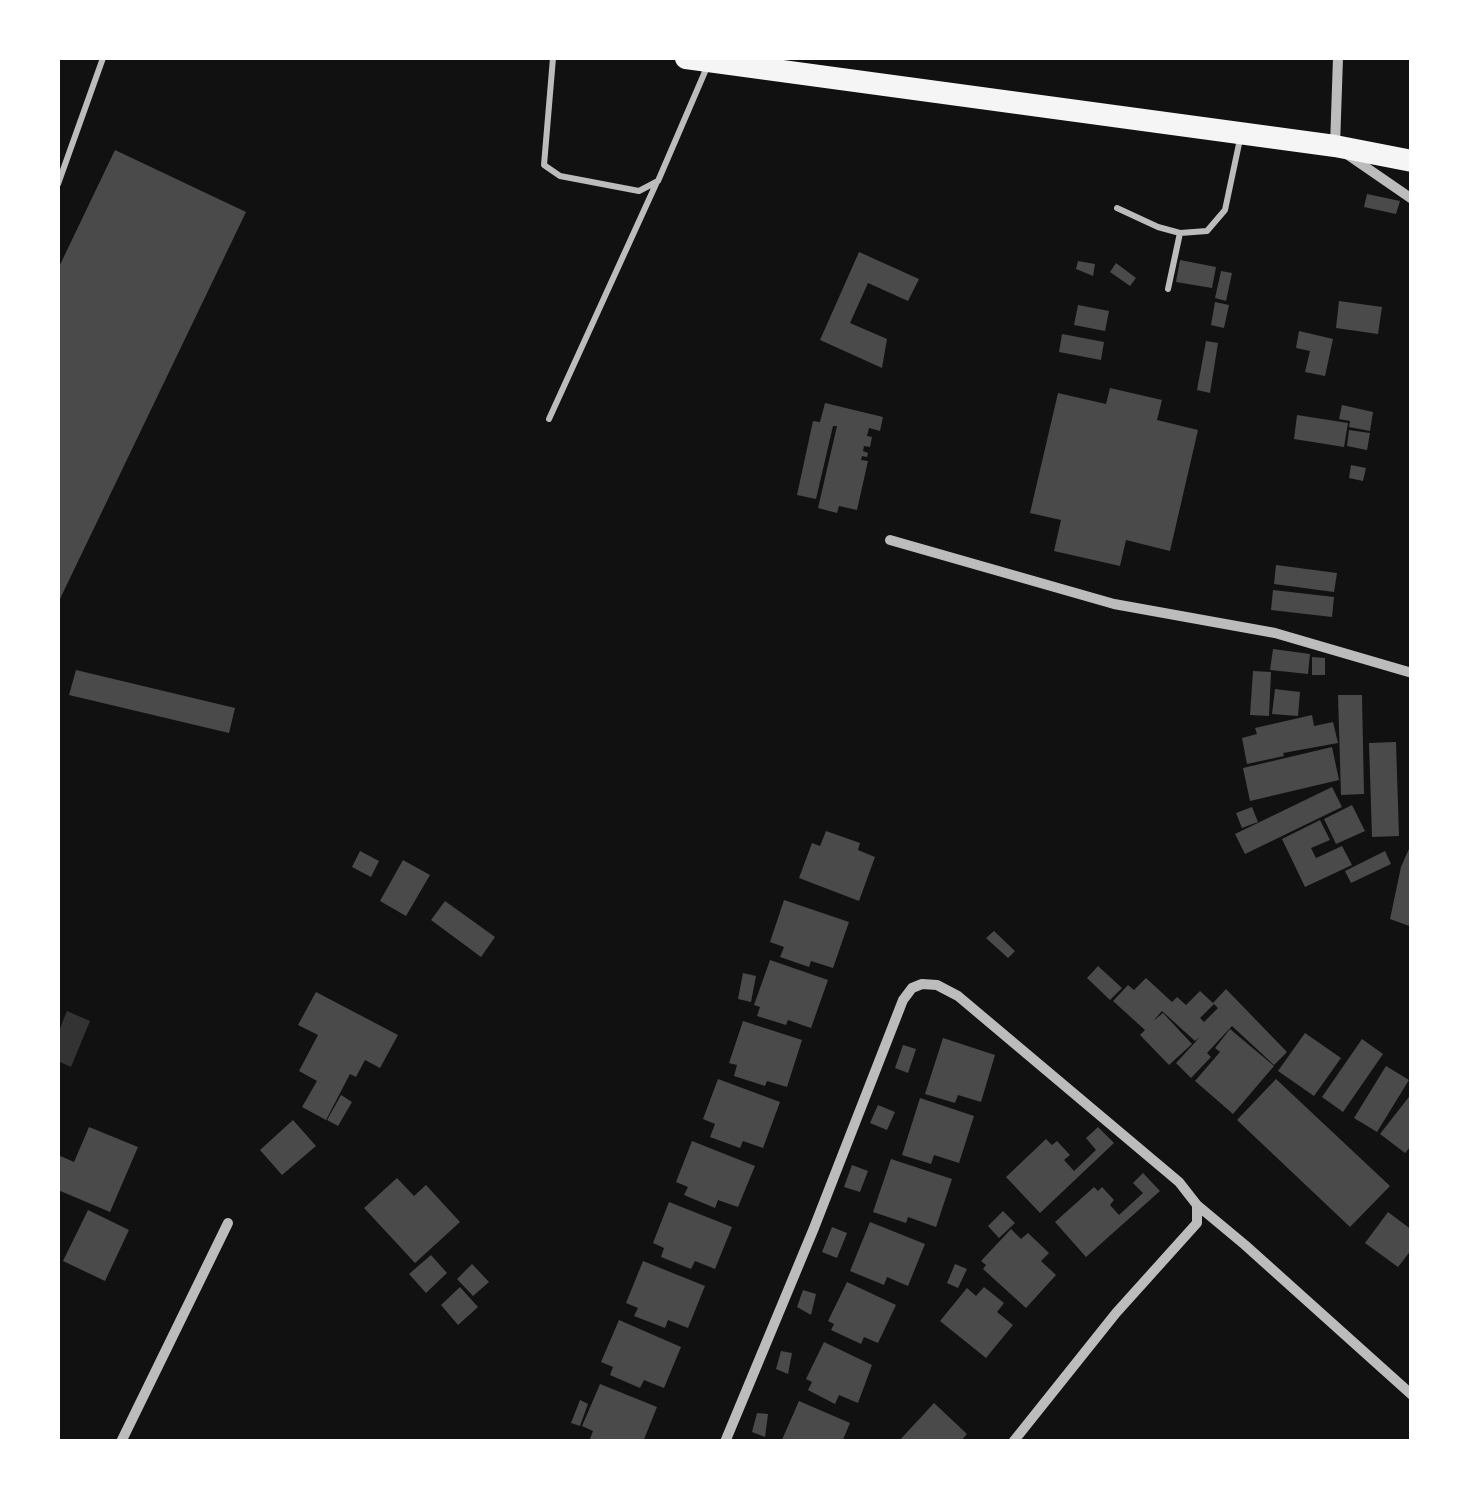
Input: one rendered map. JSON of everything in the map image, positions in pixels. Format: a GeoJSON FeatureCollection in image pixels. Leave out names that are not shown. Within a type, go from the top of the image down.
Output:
{"type":"FeatureCollection","features":[{"type":"Feature","properties":{"kind":"main road"},"geometry":{"type":"LineString","coordinates":[[698,59],[1335,146],[1412,161]]}},
{"type":"Feature","properties":{"kind":"street"},"geometry":{"type":"LineString","coordinates":[[1338,58],[1335,146],[1412,199]]}},
{"type":"Feature","properties":{"kind":"street"},"geometry":{"type":"LineString","coordinates":[[890,540],[1114,604],[1275,633],[1412,674]]}},
{"type":"Feature","properties":{"kind":"street"},"geometry":{"type":"LineString","coordinates":[[725,1442],[896,1016],[912,988],[937,986],[958,996],[1179,1182],[1197,1206],[1412,1396]]}},
{"type":"Feature","properties":{"kind":"street"},"geometry":{"type":"LineString","coordinates":[[1013,1442],[1116,1313],[1197,1223],[1197,1206]]}},
{"type":"Feature","properties":{"kind":"street"},"geometry":{"type":"LineString","coordinates":[[121,1442],[228,1223]]}},
{"type":"Feature","properties":{"kind":"lane"},"geometry":{"type":"LineString","coordinates":[[58,184],[103,58]]}},
{"type":"Feature","properties":{"kind":"lane"},"geometry":{"type":"LineString","coordinates":[[552,58],[544,166],[560,176],[639,190],[658,181]]}},
{"type":"Feature","properties":{"kind":"lane"},"geometry":{"type":"LineString","coordinates":[[549,419],[658,181],[698,59]]}},
{"type":"Feature","properties":{"kind":"lane"},"geometry":{"type":"LineString","coordinates":[[1118,208],[1180,233],[1207,230],[1225,210],[1242,133]]}},
{"type":"Feature","properties":{"kind":"lane"},"geometry":{"type":"LineString","coordinates":[[1168,289],[1180,233]]}},
{"type":"Feature","properties":{"kind":"shaded area"},"geometry":{"type":"Polygon","coordinates":[[[67,1011],[90,1021],[71,1067],[58,1061],[58,1033],[67,1011]]]}},
{"type":"Feature","properties":{"kind":"building"},"geometry":{"type":"Polygon","coordinates":[[[115,150],[246,212],[58,603],[58,269],[115,150]]]}},
{"type":"Feature","properties":{"kind":"building"},"geometry":{"type":"Polygon","coordinates":[[[1367,194],[1400,201],[1396,214],[1364,207],[1367,194]]]}},
{"type":"Feature","properties":{"kind":"building"},"geometry":{"type":"Polygon","coordinates":[[[859,252],[919,279],[908,301],[868,283],[850,323],[887,339],[882,368],[820,340],[859,252]]]}},
{"type":"Feature","properties":{"kind":"building"},"geometry":{"type":"Polygon","coordinates":[[[1180,260],[1216,267],[1212,288],[1176,282],[1180,260]]]}},
{"type":"Feature","properties":{"kind":"building"},"geometry":{"type":"Polygon","coordinates":[[[1078,261],[1095,264],[1093,276],[1076,269],[1078,261]]]}},
{"type":"Feature","properties":{"kind":"building"},"geometry":{"type":"Polygon","coordinates":[[[1116,263],[1136,278],[1130,286],[1110,272],[1116,263]]]}},
{"type":"Feature","properties":{"kind":"building"},"geometry":{"type":"Polygon","coordinates":[[[1221,271],[1232,273],[1226,301],[1215,298],[1221,271]]]}},
{"type":"Feature","properties":{"kind":"building"},"geometry":{"type":"Polygon","coordinates":[[[1339,301],[1382,307],[1378,334],[1336,328],[1339,301]]]}},
{"type":"Feature","properties":{"kind":"building"},"geometry":{"type":"Polygon","coordinates":[[[1215,302],[1229,305],[1224,328],[1211,325],[1215,302]]]}},
{"type":"Feature","properties":{"kind":"building"},"geometry":{"type":"Polygon","coordinates":[[[1078,305],[1109,311],[1105,331],[1074,325],[1078,305]]]}},
{"type":"Feature","properties":{"kind":"building"},"geometry":{"type":"Polygon","coordinates":[[[1299,331],[1333,339],[1325,376],[1305,372],[1310,351],[1296,348],[1299,331]]]}},
{"type":"Feature","properties":{"kind":"building"},"geometry":{"type":"Polygon","coordinates":[[[1062,334],[1104,342],[1101,360],[1059,352],[1062,334]]]}},
{"type":"Feature","properties":{"kind":"building"},"geometry":{"type":"Polygon","coordinates":[[[1206,341],[1218,343],[1210,393],[1197,390],[1206,341]]]}},
{"type":"Feature","properties":{"kind":"building"},"geometry":{"type":"Polygon","coordinates":[[[1110,388],[1162,400],[1157,420],[1198,430],[1170,551],[1126,540],[1120,566],[1054,551],[1061,520],[1030,513],[1058,393],[1106,404],[1110,388]]]}},
{"type":"Feature","properties":{"kind":"building"},"geometry":{"type":"Polygon","coordinates":[[[825,403],[883,417],[880,431],[869,428],[867,436],[872,437],[870,447],[864,446],[867,457],[862,456],[861,460],[868,461],[857,510],[839,506],[837,513],[818,508],[837,426],[833,426],[816,499],[797,495],[813,421],[820,422],[825,403]]]}},
{"type":"Feature","properties":{"kind":"building"},"geometry":{"type":"Polygon","coordinates":[[[1342,405],[1373,412],[1370,431],[1349,427],[1350,421],[1339,419],[1342,405]]]}},
{"type":"Feature","properties":{"kind":"building"},"geometry":{"type":"Polygon","coordinates":[[[1297,415],[1348,423],[1344,447],[1294,439],[1297,415]]]}},
{"type":"Feature","properties":{"kind":"building"},"geometry":{"type":"Polygon","coordinates":[[[1349,430],[1370,433],[1367,450],[1347,446],[1349,430]]]}},
{"type":"Feature","properties":{"kind":"building"},"geometry":{"type":"Polygon","coordinates":[[[1351,465],[1366,468],[1363,481],[1349,478],[1351,465]]]}},
{"type":"Feature","properties":{"kind":"building"},"geometry":{"type":"Polygon","coordinates":[[[1276,565],[1337,573],[1334,592],[1274,584],[1276,565]]]}},
{"type":"Feature","properties":{"kind":"building"},"geometry":{"type":"Polygon","coordinates":[[[1273,590],[1334,597],[1332,617],[1271,610],[1273,590]]]}},
{"type":"Feature","properties":{"kind":"building"},"geometry":{"type":"Polygon","coordinates":[[[1273,649],[1310,654],[1308,674],[1270,670],[1273,649]]]}},
{"type":"Feature","properties":{"kind":"building"},"geometry":{"type":"Polygon","coordinates":[[[1312,657],[1325,658],[1325,675],[1312,675],[1312,657]]]}},
{"type":"Feature","properties":{"kind":"building"},"geometry":{"type":"Polygon","coordinates":[[[76,670],[235,708],[229,733],[69,695],[76,670]]]}},
{"type":"Feature","properties":{"kind":"building"},"geometry":{"type":"Polygon","coordinates":[[[1253,671],[1271,672],[1269,716],[1250,715],[1253,671]]]}},
{"type":"Feature","properties":{"kind":"building"},"geometry":{"type":"Polygon","coordinates":[[[1275,689],[1300,692],[1298,716],[1272,714],[1275,689]]]}},
{"type":"Feature","properties":{"kind":"building"},"geometry":{"type":"Polygon","coordinates":[[[1338,695],[1362,695],[1364,794],[1341,795],[1338,695]]]}},
{"type":"Feature","properties":{"kind":"building"},"geometry":{"type":"Polygon","coordinates":[[[1312,715],[1314,726],[1333,722],[1338,743],[1247,764],[1242,738],[1257,734],[1255,728],[1312,715]]]}},
{"type":"Feature","properties":{"kind":"building"},"geometry":{"type":"Polygon","coordinates":[[[1396,742],[1399,836],[1372,837],[1369,743],[1396,742]]]}},
{"type":"Feature","properties":{"kind":"building"},"geometry":{"type":"Polygon","coordinates":[[[1332,747],[1339,780],[1250,801],[1243,768],[1332,747]]]}},
{"type":"Feature","properties":{"kind":"building"},"geometry":{"type":"Polygon","coordinates":[[[1332,787],[1342,807],[1245,854],[1235,834],[1332,787]]]}},
{"type":"Feature","properties":{"kind":"building"},"geometry":{"type":"Polygon","coordinates":[[[1352,805],[1365,831],[1336,844],[1324,819],[1352,805]]]}},
{"type":"Feature","properties":{"kind":"building"},"geometry":{"type":"Polygon","coordinates":[[[1252,807],[1258,822],[1242,828],[1236,813],[1252,807]]]}},
{"type":"Feature","properties":{"kind":"building"},"geometry":{"type":"Polygon","coordinates":[[[1320,820],[1330,840],[1311,848],[1316,858],[1342,846],[1352,865],[1305,887],[1282,839],[1320,820]]]}},
{"type":"Feature","properties":{"kind":"building"},"geometry":{"type":"Polygon","coordinates":[[[826,831],[860,843],[858,850],[875,857],[859,901],[799,878],[812,843],[820,846],[826,831]]]}},
{"type":"Feature","properties":{"kind":"building"},"geometry":{"type":"Polygon","coordinates":[[[1412,842],[1412,927],[1390,919],[1401,867],[1412,842]]]}},
{"type":"Feature","properties":{"kind":"building"},"geometry":{"type":"Polygon","coordinates":[[[360,851],[379,861],[371,877],[352,867],[360,851]]]}},
{"type":"Feature","properties":{"kind":"building"},"geometry":{"type":"Polygon","coordinates":[[[1385,851],[1391,864],[1351,883],[1345,871],[1385,851]]]}},
{"type":"Feature","properties":{"kind":"building"},"geometry":{"type":"Polygon","coordinates":[[[403,860],[430,875],[406,916],[380,901],[403,860]]]}},
{"type":"Feature","properties":{"kind":"building"},"geometry":{"type":"Polygon","coordinates":[[[784,900],[849,922],[833,968],[811,961],[809,967],[780,957],[784,947],[770,942],[784,900]]]}},
{"type":"Feature","properties":{"kind":"building"},"geometry":{"type":"Polygon","coordinates":[[[445,901],[495,937],[481,957],[431,920],[445,901]]]}},
{"type":"Feature","properties":{"kind":"building"},"geometry":{"type":"Polygon","coordinates":[[[994,931],[1015,951],[1008,958],[986,938],[994,931]]]}},
{"type":"Feature","properties":{"kind":"building"},"geometry":{"type":"Polygon","coordinates":[[[770,960],[828,980],[811,1028],[757,1016],[760,1007],[754,1005],[770,960]]]}},
{"type":"Feature","properties":{"kind":"building"},"geometry":{"type":"Polygon","coordinates":[[[1098,966],[1122,988],[1110,1000],[1087,978],[1098,966]]]}},
{"type":"Feature","properties":{"kind":"building"},"geometry":{"type":"Polygon","coordinates":[[[743,973],[756,976],[751,1002],[738,999],[743,973]]]}},
{"type":"Feature","properties":{"kind":"building"},"geometry":{"type":"Polygon","coordinates":[[[1146,978],[1172,1002],[1177,997],[1186,1005],[1200,991],[1214,1004],[1226,989],[1287,1052],[1274,1065],[1232,1026],[1191,1078],[1176,1063],[1200,1037],[1195,1041],[1162,1011],[1153,1021],[1163,1013],[1192,1044],[1169,1065],[1140,1035],[1145,1030],[1113,1001],[1128,985],[1134,990],[1146,978]],[[1214,1004],[1200,1018],[1204,1022],[1218,1008],[1214,1004]]]}},
{"type":"Feature","properties":{"kind":"building"},"geometry":{"type":"Polygon","coordinates":[[[316,992],[398,1035],[380,1068],[365,1060],[356,1077],[350,1074],[326,1120],[302,1107],[317,1081],[299,1071],[318,1035],[298,1025],[316,992]]]}},
{"type":"Feature","properties":{"kind":"building"},"geometry":{"type":"Polygon","coordinates":[[[743,1021],[802,1040],[787,1087],[767,1081],[765,1086],[734,1076],[737,1065],[729,1063],[743,1021]]]}},
{"type":"Feature","properties":{"kind":"building"},"geometry":{"type":"Polygon","coordinates":[[[1230,1029],[1274,1066],[1233,1114],[1195,1081],[1220,1052],[1215,1048],[1230,1029]]]}},
{"type":"Feature","properties":{"kind":"building"},"geometry":{"type":"Polygon","coordinates":[[[1305,1033],[1341,1058],[1314,1096],[1278,1071],[1305,1033]]]}},
{"type":"Feature","properties":{"kind":"building"},"geometry":{"type":"Polygon","coordinates":[[[943,1038],[995,1055],[981,1102],[958,1095],[955,1103],[925,1094],[943,1038]]]}},
{"type":"Feature","properties":{"kind":"building"},"geometry":{"type":"Polygon","coordinates":[[[1362,1039],[1383,1054],[1343,1112],[1322,1097],[1362,1039]]]}},
{"type":"Feature","properties":{"kind":"building"},"geometry":{"type":"Polygon","coordinates":[[[903,1045],[916,1049],[908,1073],[895,1068],[903,1045]]]}},
{"type":"Feature","properties":{"kind":"building"},"geometry":{"type":"Polygon","coordinates":[[[1386,1066],[1409,1080],[1377,1132],[1354,1118],[1386,1066]]]}},
{"type":"Feature","properties":{"kind":"building"},"geometry":{"type":"Polygon","coordinates":[[[718,1079],[780,1102],[763,1148],[743,1141],[740,1148],[710,1137],[715,1124],[703,1119],[718,1079]]]}},
{"type":"Feature","properties":{"kind":"building"},"geometry":{"type":"Polygon","coordinates":[[[1276,1079],[1390,1186],[1350,1227],[1237,1120],[1276,1079]]]}},
{"type":"Feature","properties":{"kind":"building"},"geometry":{"type":"Polygon","coordinates":[[[1412,1093],[1412,1145],[1405,1153],[1380,1134],[1412,1093]]]}},
{"type":"Feature","properties":{"kind":"building"},"geometry":{"type":"Polygon","coordinates":[[[341,1095],[352,1102],[338,1126],[327,1120],[341,1095]]]}},
{"type":"Feature","properties":{"kind":"building"},"geometry":{"type":"Polygon","coordinates":[[[920,1098],[974,1116],[959,1163],[934,1155],[931,1164],[902,1155],[920,1098]]]}},
{"type":"Feature","properties":{"kind":"building"},"geometry":{"type":"Polygon","coordinates":[[[878,1105],[895,1112],[887,1130],[870,1123],[878,1105]]]}},
{"type":"Feature","properties":{"kind":"building"},"geometry":{"type":"Polygon","coordinates":[[[293,1120],[316,1146],[282,1175],[260,1150],[293,1120]]]}},
{"type":"Feature","properties":{"kind":"building"},"geometry":{"type":"Polygon","coordinates":[[[89,1127],[138,1147],[110,1212],[58,1190],[58,1155],[74,1162],[89,1127]]]}},
{"type":"Feature","properties":{"kind":"building"},"geometry":{"type":"Polygon","coordinates":[[[1098,1127],[1114,1143],[1040,1213],[1006,1177],[1046,1139],[1052,1145],[1057,1141],[1070,1155],[1064,1160],[1074,1171],[1096,1150],[1086,1138],[1098,1127]]]}},
{"type":"Feature","properties":{"kind":"building"},"geometry":{"type":"Polygon","coordinates":[[[692,1141],[755,1166],[738,1207],[718,1200],[715,1208],[684,1195],[688,1187],[676,1182],[692,1141]]]}},
{"type":"Feature","properties":{"kind":"building"},"geometry":{"type":"Polygon","coordinates":[[[891,1159],[952,1179],[936,1227],[908,1217],[906,1223],[873,1212],[891,1159]]]}},
{"type":"Feature","properties":{"kind":"building"},"geometry":{"type":"Polygon","coordinates":[[[852,1165],[868,1171],[860,1192],[844,1187],[852,1165]]]}},
{"type":"Feature","properties":{"kind":"building"},"geometry":{"type":"Polygon","coordinates":[[[1143,1173],[1160,1191],[1086,1257],[1055,1222],[1094,1187],[1098,1191],[1102,1187],[1114,1200],[1110,1205],[1119,1215],[1143,1193],[1133,1183],[1143,1173]]]}},
{"type":"Feature","properties":{"kind":"building"},"geometry":{"type":"Polygon","coordinates":[[[397,1178],[414,1196],[426,1185],[460,1222],[415,1263],[364,1208],[397,1178]]]}},
{"type":"Feature","properties":{"kind":"building"},"geometry":{"type":"Polygon","coordinates":[[[669,1202],[732,1227],[715,1269],[695,1261],[691,1269],[661,1257],[664,1248],[653,1243],[669,1202]]]}},
{"type":"Feature","properties":{"kind":"building"},"geometry":{"type":"Polygon","coordinates":[[[88,1210],[129,1230],[105,1281],[63,1261],[88,1210]]]}},
{"type":"Feature","properties":{"kind":"building"},"geometry":{"type":"Polygon","coordinates":[[[1003,1211],[1015,1223],[999,1238],[988,1226],[1003,1211]]]}},
{"type":"Feature","properties":{"kind":"building"},"geometry":{"type":"Polygon","coordinates":[[[1388,1212],[1412,1230],[1412,1249],[1398,1267],[1365,1243],[1388,1212]]]}},
{"type":"Feature","properties":{"kind":"building"},"geometry":{"type":"Polygon","coordinates":[[[870,1222],[925,1244],[908,1286],[887,1277],[884,1285],[850,1271],[870,1222]]]}},
{"type":"Feature","properties":{"kind":"building"},"geometry":{"type":"Polygon","coordinates":[[[832,1227],[847,1233],[837,1258],[822,1252],[832,1227]]]}},
{"type":"Feature","properties":{"kind":"building"},"geometry":{"type":"Polygon","coordinates":[[[1011,1229],[1021,1239],[1028,1233],[1049,1253],[1041,1261],[1056,1275],[1026,1308],[983,1269],[986,1265],[981,1261],[1011,1229]]]}},
{"type":"Feature","properties":{"kind":"building"},"geometry":{"type":"Polygon","coordinates":[[[431,1255],[447,1273],[426,1293],[409,1274],[431,1255]]]}},
{"type":"Feature","properties":{"kind":"building"},"geometry":{"type":"Polygon","coordinates":[[[643,1261],[705,1286],[688,1328],[668,1320],[665,1328],[634,1316],[638,1308],[626,1303],[643,1261]]]}},
{"type":"Feature","properties":{"kind":"building"},"geometry":{"type":"Polygon","coordinates":[[[472,1264],[489,1282],[473,1296],[457,1279],[472,1264]]]}},
{"type":"Feature","properties":{"kind":"building"},"geometry":{"type":"Polygon","coordinates":[[[955,1264],[967,1269],[958,1288],[947,1283],[955,1264]]]}},
{"type":"Feature","properties":{"kind":"building"},"geometry":{"type":"Polygon","coordinates":[[[847,1282],[896,1305],[878,1343],[864,1337],[861,1344],[831,1330],[834,1324],[828,1321],[847,1282]]]}},
{"type":"Feature","properties":{"kind":"building"},"geometry":{"type":"Polygon","coordinates":[[[460,1287],[478,1307],[458,1325],[441,1305],[460,1287]]]}},
{"type":"Feature","properties":{"kind":"building"},"geometry":{"type":"Polygon","coordinates":[[[984,1287],[1004,1303],[997,1312],[1013,1325],[986,1358],[940,1321],[967,1288],[976,1296],[984,1287]]]}},
{"type":"Feature","properties":{"kind":"building"},"geometry":{"type":"Polygon","coordinates":[[[803,1290],[816,1294],[811,1315],[797,1307],[803,1290]]]}},
{"type":"Feature","properties":{"kind":"building"},"geometry":{"type":"Polygon","coordinates":[[[619,1320],[681,1347],[664,1388],[644,1380],[640,1388],[610,1375],[613,1367],[601,1362],[619,1320]]]}},
{"type":"Feature","properties":{"kind":"building"},"geometry":{"type":"Polygon","coordinates":[[[824,1342],[872,1365],[858,1403],[839,1395],[835,1404],[808,1390],[812,1382],[806,1379],[824,1342]]]}},
{"type":"Feature","properties":{"kind":"building"},"geometry":{"type":"Polygon","coordinates":[[[781,1351],[792,1353],[788,1374],[776,1369],[781,1351]]]}},
{"type":"Feature","properties":{"kind":"building"},"geometry":{"type":"Polygon","coordinates":[[[600,1384],[657,1407],[643,1442],[590,1439],[593,1431],[582,1426],[600,1384]]]}},
{"type":"Feature","properties":{"kind":"building"},"geometry":{"type":"Polygon","coordinates":[[[580,1400],[588,1404],[580,1426],[571,1423],[580,1400]]]}},
{"type":"Feature","properties":{"kind":"building"},"geometry":{"type":"Polygon","coordinates":[[[799,1401],[850,1423],[842,1442],[781,1442],[799,1401]]]}},
{"type":"Feature","properties":{"kind":"building"},"geometry":{"type":"Polygon","coordinates":[[[934,1403],[967,1434],[960,1442],[898,1442],[934,1403]]]}},
{"type":"Feature","properties":{"kind":"building"},"geometry":{"type":"Polygon","coordinates":[[[757,1413],[768,1414],[765,1437],[752,1432],[757,1413]]]}}]}
